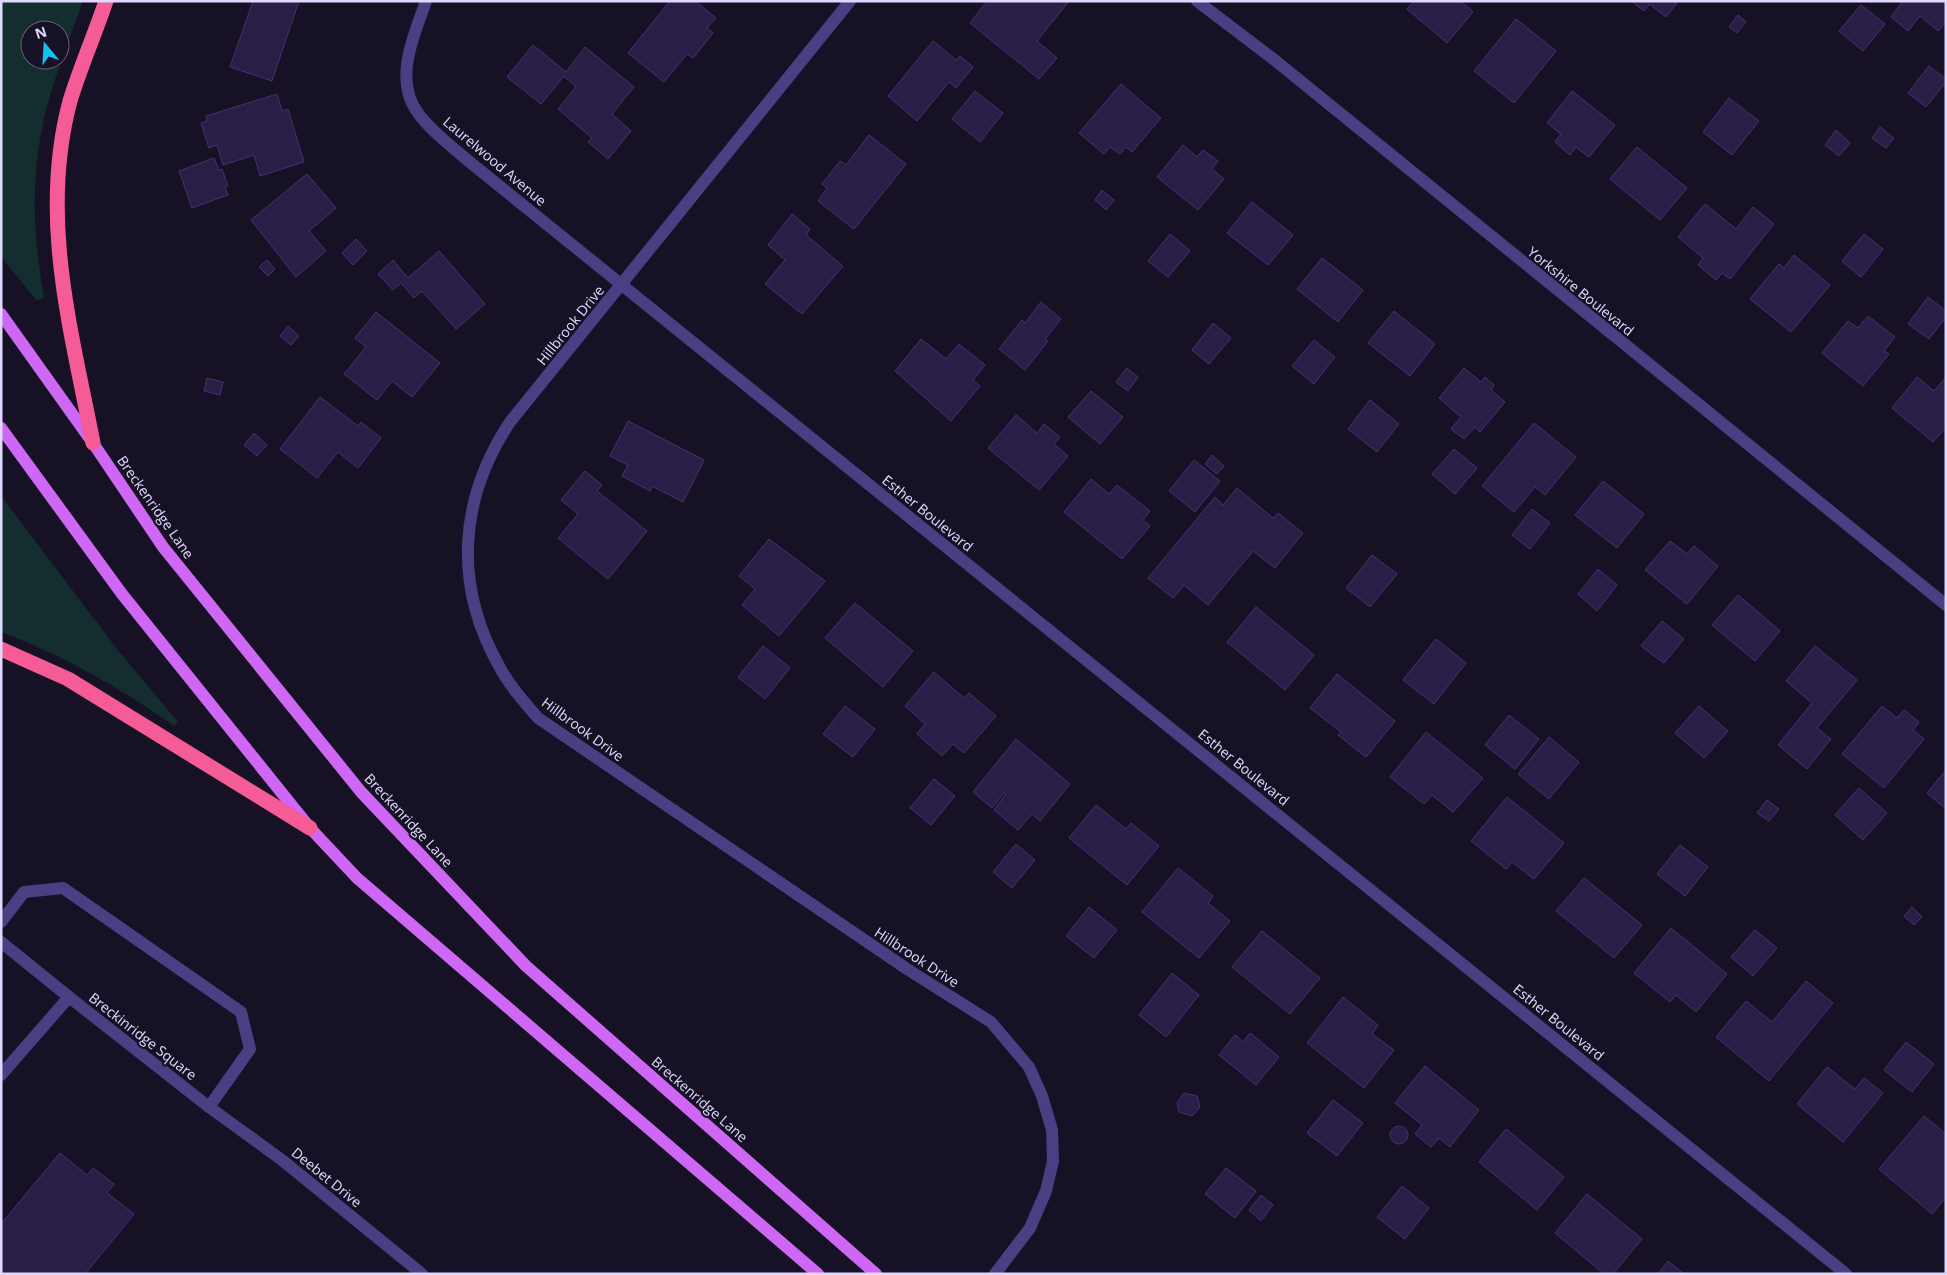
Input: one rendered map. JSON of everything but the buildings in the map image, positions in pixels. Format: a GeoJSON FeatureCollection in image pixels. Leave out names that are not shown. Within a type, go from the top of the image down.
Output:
{"type":"FeatureCollection","features":[{"type":"Feature","properties":{"kind":"highway"},"geometry":{"type":"LineString","coordinates":[[93,443],[62,288],[57,248],[56,208],[58,173],[70,102],[106,1]]}},
{"type":"Feature","properties":{"kind":"highway"},"geometry":{"type":"LineString","coordinates":[[1,650],[68,679],[310,828]]}},
{"type":"Feature","properties":{"kind":"main road","name":"Breckenridge Lane"},"geometry":{"type":"LineString","coordinates":[[1,314],[93,443],[163,547],[361,792],[526,966],[876,1274]]}},
{"type":"Feature","properties":{"kind":"main road"},"geometry":{"type":"LineString","coordinates":[[1,428],[122,594],[310,828],[364,884],[818,1274]]}},
{"type":"Feature","properties":{"kind":"street","name":"Laurelwood Avenue"},"geometry":{"type":"LineString","coordinates":[[426,1],[406,62],[406,79],[410,97],[418,114],[466,159],[622,284]]}},
{"type":"Feature","properties":{"kind":"street","name":"Hillbrook Drive"},"geometry":{"type":"LineString","coordinates":[[850,1],[510,422],[492,449],[472,505],[467,560],[476,615],[499,668],[538,718],[899,963],[991,1022],[1029,1067],[1042,1096],[1052,1130],[1053,1160],[1046,1191],[1030,1228],[995,1274]]}},
{"type":"Feature","properties":{"kind":"street","name":"Yorkshire Boulevard"},"geometry":{"type":"LineString","coordinates":[[1197,1],[1272,58],[1946,605]]}},
{"type":"Feature","properties":{"kind":"street","name":"Esther Boulevard"},"geometry":{"type":"LineString","coordinates":[[622,284],[1846,1274]]}},
{"type":"Feature","properties":{"kind":"street"},"geometry":{"type":"LineString","coordinates":[[1,922],[24,892],[63,888],[241,1012],[250,1049],[209,1107]]}},
{"type":"Feature","properties":{"kind":"street"},"geometry":{"type":"LineString","coordinates":[[1,942],[68,997]]}},
{"type":"Feature","properties":{"kind":"street","name":"Breckinridge Square"},"geometry":{"type":"LineString","coordinates":[[1,1075],[68,997],[209,1107]]}},
{"type":"Feature","properties":{"kind":"street","name":"Deebet Drive"},"geometry":{"type":"LineString","coordinates":[[209,1107],[282,1160],[422,1274]]}},
{"type":"Feature","properties":{"kind":"green space"},"geometry":{"type":"Polygon","coordinates":[[[1,1],[83,1],[70,36],[70,20],[20,20],[20,70],[58,70],[42,128],[35,184],[38,260],[44,297],[37,301],[1,257],[1,1]]]}},
{"type":"Feature","properties":{"kind":"green space"},"geometry":{"type":"Polygon","coordinates":[[[1,496],[117,649],[178,722],[174,726],[90,673],[46,651],[1,632],[1,496]]]}}]}
